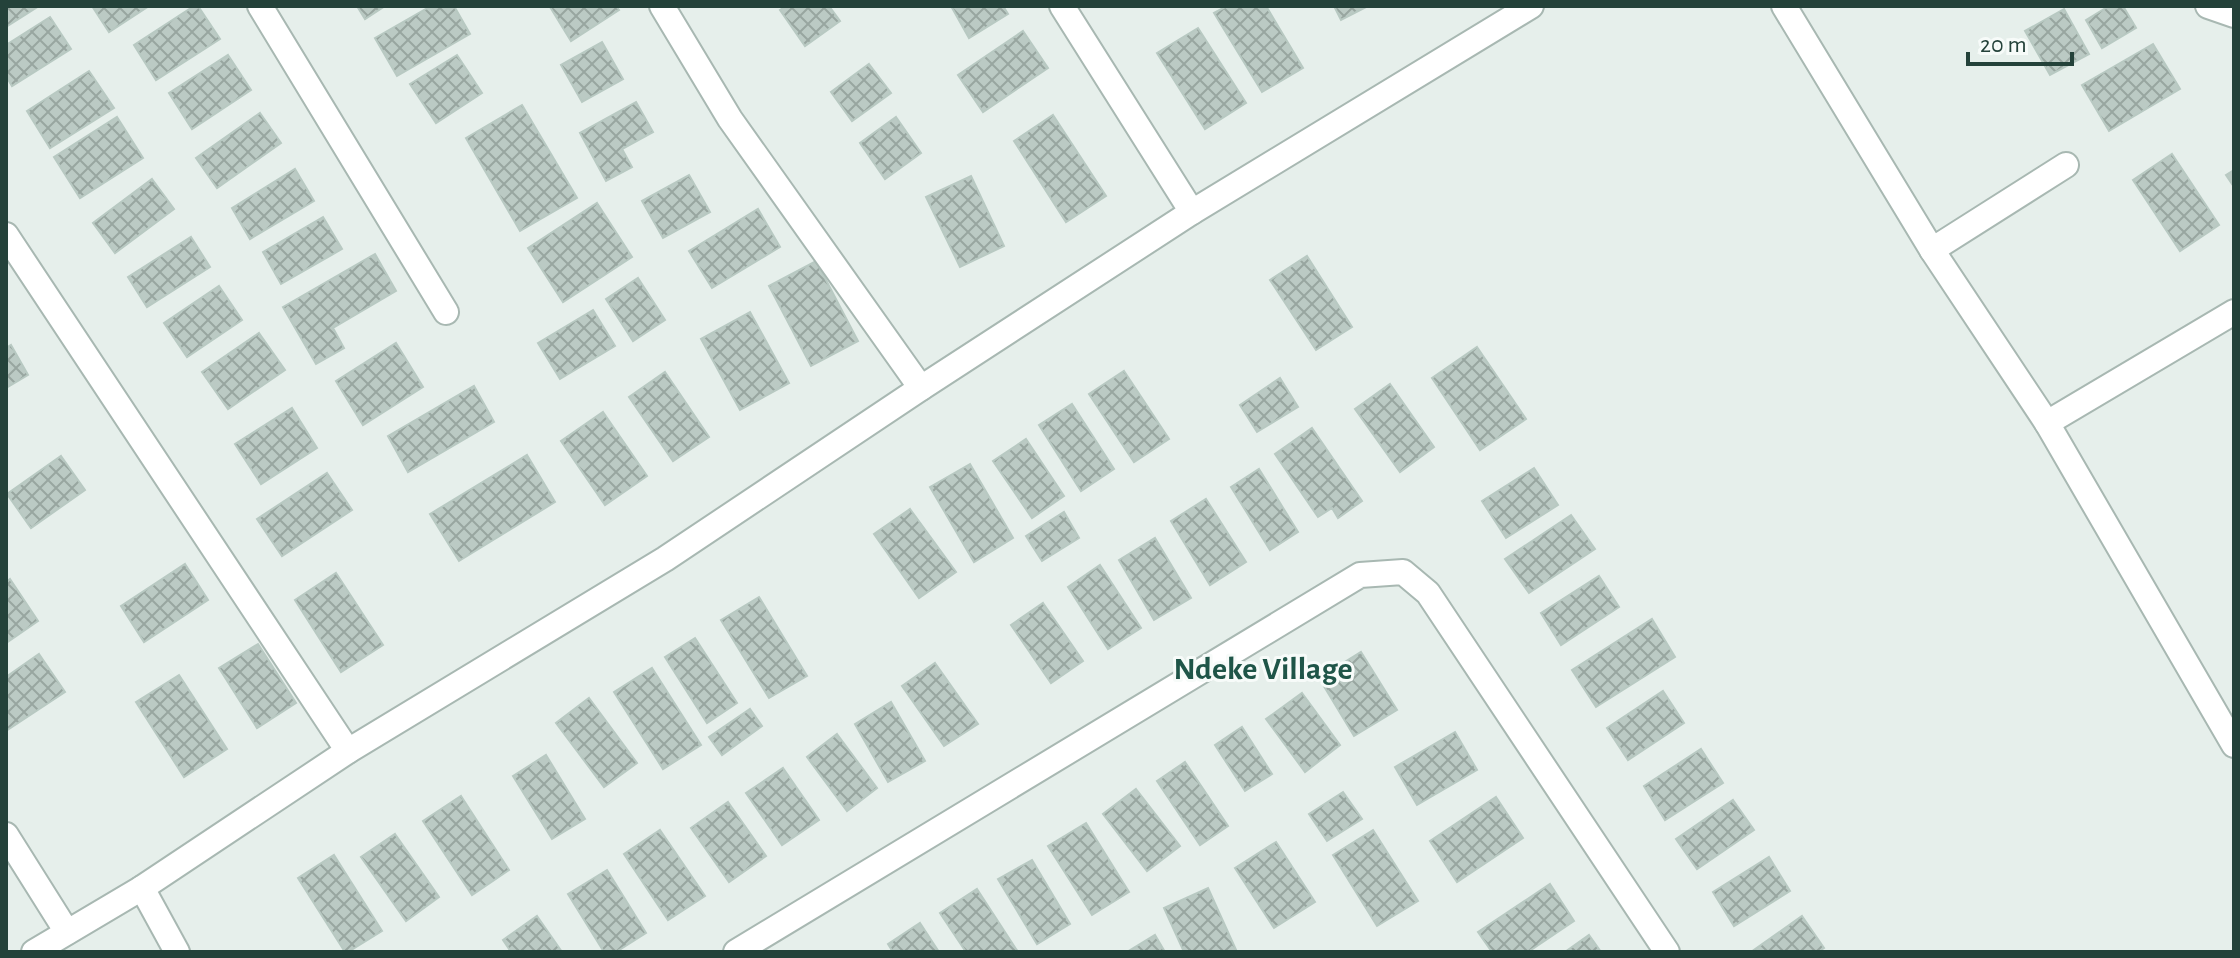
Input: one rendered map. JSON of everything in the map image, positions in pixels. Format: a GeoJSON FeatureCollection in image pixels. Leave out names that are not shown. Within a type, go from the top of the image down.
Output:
{"type":"FeatureCollection","features":[{"type":"Feature","properties":{"kind":"street"},"geometry":{"type":"LineString","coordinates":[[260,6],[446,312]]}},
{"type":"Feature","properties":{"kind":"street"},"geometry":{"type":"LineString","coordinates":[[662,6],[730,119],[921,388]]}},
{"type":"Feature","properties":{"kind":"street"},"geometry":{"type":"LineString","coordinates":[[1062,6],[1192,212]]}},
{"type":"Feature","properties":{"kind":"street"},"geometry":{"type":"LineString","coordinates":[[34,952],[142,888],[348,751],[665,559],[1192,212],[1531,6]]}},
{"type":"Feature","properties":{"kind":"street"},"geometry":{"type":"LineString","coordinates":[[1784,6],[1932,250],[2047,423],[2234,745]]}},
{"type":"Feature","properties":{"kind":"street"},"geometry":{"type":"LineString","coordinates":[[2208,6],[2234,15]]}},
{"type":"Feature","properties":{"kind":"street"},"geometry":{"type":"LineString","coordinates":[[1932,250],[2066,165]]}},
{"type":"Feature","properties":{"kind":"street"},"geometry":{"type":"LineString","coordinates":[[6,235],[348,751]]}},
{"type":"Feature","properties":{"kind":"street"},"geometry":{"type":"LineString","coordinates":[[2047,423],[2234,312]]}},
{"type":"Feature","properties":{"kind":"street"},"geometry":{"type":"LineString","coordinates":[[736,952],[1360,575],[1403,572],[1428,593],[1667,952]]}},
{"type":"Feature","properties":{"kind":"street"},"geometry":{"type":"LineString","coordinates":[[6,835],[67,932]]}},
{"type":"Feature","properties":{"kind":"street"},"geometry":{"type":"LineString","coordinates":[[142,888],[177,952]]}},
{"type":"Feature","properties":{"kind":"building"},"geometry":{"type":"Polygon","coordinates":[[[6,6],[39,6],[6,27],[6,6]]]}},
{"type":"Feature","properties":{"kind":"building"},"geometry":{"type":"Polygon","coordinates":[[[92,6],[149,6],[109,32],[92,6]]]}},
{"type":"Feature","properties":{"kind":"building"},"geometry":{"type":"Polygon","coordinates":[[[198,6],[220,39],[156,80],[134,45],[198,6]]]}},
{"type":"Feature","properties":{"kind":"building"},"geometry":{"type":"Polygon","coordinates":[[[357,6],[385,6],[365,19],[357,6]]]}},
{"type":"Feature","properties":{"kind":"building"},"geometry":{"type":"Polygon","coordinates":[[[431,6],[454,6],[470,34],[397,76],[375,38],[431,6]]]}},
{"type":"Feature","properties":{"kind":"building"},"geometry":{"type":"Polygon","coordinates":[[[551,6],[616,6],[619,10],[571,41],[551,6]]]}},
{"type":"Feature","properties":{"kind":"building"},"geometry":{"type":"Polygon","coordinates":[[[786,6],[829,6],[840,21],[805,46],[780,10],[786,6]]]}},
{"type":"Feature","properties":{"kind":"building"},"geometry":{"type":"Polygon","coordinates":[[[951,6],[1003,6],[1008,14],[969,38],[951,6]]]}},
{"type":"Feature","properties":{"kind":"building"},"geometry":{"type":"Polygon","coordinates":[[[1227,6],[1266,6],[1303,68],[1262,92],[1214,13],[1227,6]]]}},
{"type":"Feature","properties":{"kind":"building"},"geometry":{"type":"Polygon","coordinates":[[[1334,6],[1368,6],[1341,20],[1334,6]]]}},
{"type":"Feature","properties":{"kind":"building"},"geometry":{"type":"Polygon","coordinates":[[[2109,6],[2123,6],[2136,28],[2102,48],[2086,20],[2109,6]]]}},
{"type":"Feature","properties":{"kind":"building"},"geometry":{"type":"Polygon","coordinates":[[[2064,9],[2089,54],[2050,75],[2025,31],[2064,9]]]}},
{"type":"Feature","properties":{"kind":"building"},"geometry":{"type":"Polygon","coordinates":[[[50,17],[71,49],[12,86],[6,76],[6,45],[50,17]]]}},
{"type":"Feature","properties":{"kind":"building"},"geometry":{"type":"Polygon","coordinates":[[[1198,28],[1246,103],[1205,129],[1157,53],[1198,28]]]}},
{"type":"Feature","properties":{"kind":"building"},"geometry":{"type":"Polygon","coordinates":[[[1023,31],[1048,68],[983,112],[958,75],[1023,31]]]}},
{"type":"Feature","properties":{"kind":"building"},"geometry":{"type":"Polygon","coordinates":[[[602,42],[623,79],[582,102],[561,65],[602,42]]]}},
{"type":"Feature","properties":{"kind":"building"},"geometry":{"type":"Polygon","coordinates":[[[2153,44],[2180,89],[2109,131],[2082,85],[2153,44]]]}},
{"type":"Feature","properties":{"kind":"building"},"geometry":{"type":"Polygon","coordinates":[[[228,55],[251,90],[192,129],[169,93],[228,55]]]}},
{"type":"Feature","properties":{"kind":"building"},"geometry":{"type":"Polygon","coordinates":[[[457,55],[482,93],[436,123],[410,84],[457,55]]]}},
{"type":"Feature","properties":{"kind":"building"},"geometry":{"type":"Polygon","coordinates":[[[869,64],[891,93],[852,121],[831,92],[869,64]]]}},
{"type":"Feature","properties":{"kind":"building"},"geometry":{"type":"Polygon","coordinates":[[[89,71],[114,108],[50,148],[27,111],[89,71]]]}},
{"type":"Feature","properties":{"kind":"building"},"geometry":{"type":"Polygon","coordinates":[[[636,102],[653,132],[622,149],[632,167],[606,181],[580,133],[636,102]]]}},
{"type":"Feature","properties":{"kind":"building"},"geometry":{"type":"Polygon","coordinates":[[[522,105],[577,198],[520,231],[466,138],[522,105]]]}},
{"type":"Feature","properties":{"kind":"building"},"geometry":{"type":"Polygon","coordinates":[[[260,113],[281,143],[217,188],[196,158],[260,113]]]}},
{"type":"Feature","properties":{"kind":"building"},"geometry":{"type":"Polygon","coordinates":[[[1053,115],[1106,196],[1066,222],[1014,141],[1053,115]]]}},
{"type":"Feature","properties":{"kind":"building"},"geometry":{"type":"Polygon","coordinates":[[[117,117],[143,158],[80,198],[54,157],[117,117]]]}},
{"type":"Feature","properties":{"kind":"building"},"geometry":{"type":"Polygon","coordinates":[[[896,117],[921,153],[885,179],[860,143],[896,117]]]}},
{"type":"Feature","properties":{"kind":"building"},"geometry":{"type":"Polygon","coordinates":[[[2172,154],[2219,225],[2180,251],[2133,180],[2172,154]]]}},
{"type":"Feature","properties":{"kind":"building"},"geometry":{"type":"Polygon","coordinates":[[[295,169],[314,201],[250,239],[232,208],[295,169]]]}},
{"type":"Feature","properties":{"kind":"building"},"geometry":{"type":"Polygon","coordinates":[[[2234,170],[2234,187],[2226,175],[2234,170]]]}},
{"type":"Feature","properties":{"kind":"building"},"geometry":{"type":"Polygon","coordinates":[[[689,175],[710,212],[663,238],[642,201],[689,175]]]}},
{"type":"Feature","properties":{"kind":"building"},"geometry":{"type":"Polygon","coordinates":[[[971,176],[1004,246],[960,267],[926,197],[971,176]]]}},
{"type":"Feature","properties":{"kind":"building"},"geometry":{"type":"Polygon","coordinates":[[[152,179],[174,209],[115,253],[93,223],[152,179]]]}},
{"type":"Feature","properties":{"kind":"building"},"geometry":{"type":"Polygon","coordinates":[[[597,203],[632,257],[563,302],[528,248],[597,203]]]}},
{"type":"Feature","properties":{"kind":"building"},"geometry":{"type":"Polygon","coordinates":[[[758,209],[780,247],[712,288],[689,251],[758,209]]]}},
{"type":"Feature","properties":{"kind":"building"},"geometry":{"type":"Polygon","coordinates":[[[323,217],[342,249],[281,284],[263,252],[323,217]]]}},
{"type":"Feature","properties":{"kind":"building"},"geometry":{"type":"Polygon","coordinates":[[[191,237],[210,267],[147,307],[128,277],[191,237]]]}},
{"type":"Feature","properties":{"kind":"building"},"geometry":{"type":"Polygon","coordinates":[[[375,254],[396,291],[333,328],[344,348],[316,364],[283,307],[375,254]]]}},
{"type":"Feature","properties":{"kind":"building"},"geometry":{"type":"Polygon","coordinates":[[[1307,256],[1352,327],[1316,350],[1270,280],[1307,256]]]}},
{"type":"Feature","properties":{"kind":"building"},"geometry":{"type":"Polygon","coordinates":[[[816,261],[858,341],[811,366],[769,286],[816,261]]]}},
{"type":"Feature","properties":{"kind":"building"},"geometry":{"type":"Polygon","coordinates":[[[638,278],[665,320],[633,341],[606,299],[638,278]]]}},
{"type":"Feature","properties":{"kind":"building"},"geometry":{"type":"Polygon","coordinates":[[[219,286],[242,320],[187,357],[164,323],[219,286]]]}},
{"type":"Feature","properties":{"kind":"building"},"geometry":{"type":"Polygon","coordinates":[[[593,310],[615,346],[560,379],[538,343],[593,310]]]}},
{"type":"Feature","properties":{"kind":"building"},"geometry":{"type":"Polygon","coordinates":[[[750,312],[789,383],[740,410],[701,339],[750,312]]]}},
{"type":"Feature","properties":{"kind":"building"},"geometry":{"type":"Polygon","coordinates":[[[259,333],[285,370],[228,409],[202,372],[259,333]]]}},
{"type":"Feature","properties":{"kind":"building"},"geometry":{"type":"Polygon","coordinates":[[[396,343],[423,387],[363,425],[336,381],[396,343]]]}},
{"type":"Feature","properties":{"kind":"building"},"geometry":{"type":"Polygon","coordinates":[[[11,345],[28,375],[6,388],[6,348],[11,345]]]}},
{"type":"Feature","properties":{"kind":"building"},"geometry":{"type":"Polygon","coordinates":[[[1477,347],[1526,419],[1480,450],[1432,378],[1477,347]]]}},
{"type":"Feature","properties":{"kind":"building"},"geometry":{"type":"Polygon","coordinates":[[[1124,371],[1169,439],[1134,462],[1089,394],[1124,371]]]}},
{"type":"Feature","properties":{"kind":"building"},"geometry":{"type":"Polygon","coordinates":[[[665,372],[709,437],[673,461],[629,397],[665,372]]]}},
{"type":"Feature","properties":{"kind":"building"},"geometry":{"type":"Polygon","coordinates":[[[1280,378],[1298,407],[1257,432],[1240,405],[1280,378]]]}},
{"type":"Feature","properties":{"kind":"building"},"geometry":{"type":"Polygon","coordinates":[[[1390,384],[1434,447],[1400,472],[1355,409],[1390,384]]]}},
{"type":"Feature","properties":{"kind":"building"},"geometry":{"type":"Polygon","coordinates":[[[474,386],[494,422],[408,472],[388,436],[474,386]]]}},
{"type":"Feature","properties":{"kind":"building"},"geometry":{"type":"Polygon","coordinates":[[[1072,404],[1114,469],[1081,491],[1039,425],[1072,404]]]}},
{"type":"Feature","properties":{"kind":"building"},"geometry":{"type":"Polygon","coordinates":[[[292,408],[317,448],[261,484],[235,444],[292,408]]]}},
{"type":"Feature","properties":{"kind":"building"},"geometry":{"type":"Polygon","coordinates":[[[603,412],[647,476],[605,505],[561,441],[603,412]]]}},
{"type":"Feature","properties":{"kind":"building"},"geometry":{"type":"Polygon","coordinates":[[[1312,428],[1362,501],[1338,518],[1332,508],[1318,517],[1275,454],[1312,428]]]}},
{"type":"Feature","properties":{"kind":"building"},"geometry":{"type":"Polygon","coordinates":[[[1026,439],[1064,496],[1032,518],[993,461],[1026,439]]]}},
{"type":"Feature","properties":{"kind":"building"},"geometry":{"type":"Polygon","coordinates":[[[527,455],[555,502],[459,561],[430,514],[527,455]]]}},
{"type":"Feature","properties":{"kind":"building"},"geometry":{"type":"Polygon","coordinates":[[[61,456],[85,490],[31,528],[7,494],[61,456]]]}},
{"type":"Feature","properties":{"kind":"building"},"geometry":{"type":"Polygon","coordinates":[[[970,464],[1013,538],[974,562],[930,487],[970,464]]]}},
{"type":"Feature","properties":{"kind":"building"},"geometry":{"type":"Polygon","coordinates":[[[1534,468],[1558,505],[1506,538],[1482,501],[1534,468]]]}},
{"type":"Feature","properties":{"kind":"building"},"geometry":{"type":"Polygon","coordinates":[[[1259,469],[1298,532],[1270,550],[1231,487],[1259,469]]]}},
{"type":"Feature","properties":{"kind":"building"},"geometry":{"type":"Polygon","coordinates":[[[327,473],[352,510],[282,556],[257,519],[327,473]]]}},
{"type":"Feature","properties":{"kind":"building"},"geometry":{"type":"Polygon","coordinates":[[[1206,499],[1246,562],[1210,585],[1171,521],[1206,499]]]}},
{"type":"Feature","properties":{"kind":"building"},"geometry":{"type":"Polygon","coordinates":[[[910,509],[956,572],[919,598],[874,534],[910,509]]]}},
{"type":"Feature","properties":{"kind":"building"},"geometry":{"type":"Polygon","coordinates":[[[1064,512],[1079,538],[1042,561],[1026,536],[1064,512]]]}},
{"type":"Feature","properties":{"kind":"building"},"geometry":{"type":"Polygon","coordinates":[[[1571,515],[1595,549],[1529,593],[1505,559],[1571,515]]]}},
{"type":"Feature","properties":{"kind":"building"},"geometry":{"type":"Polygon","coordinates":[[[1155,538],[1191,598],[1154,620],[1119,560],[1155,538]]]}},
{"type":"Feature","properties":{"kind":"building"},"geometry":{"type":"Polygon","coordinates":[[[185,564],[208,600],[144,642],[121,606],[185,564]]]}},
{"type":"Feature","properties":{"kind":"building"},"geometry":{"type":"Polygon","coordinates":[[[1100,565],[1141,628],[1108,649],[1068,587],[1100,565]]]}},
{"type":"Feature","properties":{"kind":"building"},"geometry":{"type":"Polygon","coordinates":[[[336,573],[383,645],[341,672],[295,600],[336,573]]]}},
{"type":"Feature","properties":{"kind":"building"},"geometry":{"type":"Polygon","coordinates":[[[1599,576],[1619,607],[1561,645],[1541,613],[1599,576]]]}},
{"type":"Feature","properties":{"kind":"building"},"geometry":{"type":"Polygon","coordinates":[[[10,579],[38,621],[6,643],[6,582],[10,579]]]}},
{"type":"Feature","properties":{"kind":"building"},"geometry":{"type":"Polygon","coordinates":[[[759,597],[807,676],[769,698],[721,620],[759,597]]]}},
{"type":"Feature","properties":{"kind":"building"},"geometry":{"type":"Polygon","coordinates":[[[1043,603],[1083,661],[1051,683],[1011,625],[1043,603]]]}},
{"type":"Feature","properties":{"kind":"building"},"geometry":{"type":"Polygon","coordinates":[[[1652,619],[1675,657],[1596,707],[1572,670],[1652,619]]]}},
{"type":"Feature","properties":{"kind":"building"},"geometry":{"type":"Polygon","coordinates":[[[695,638],[737,703],[707,723],[665,657],[695,638]]]}},
{"type":"Feature","properties":{"kind":"building"},"geometry":{"type":"Polygon","coordinates":[[[258,644],[296,703],[257,728],[219,668],[258,644]]]}},
{"type":"Feature","properties":{"kind":"building"},"geometry":{"type":"Polygon","coordinates":[[[1361,652],[1397,710],[1354,736],[1319,678],[1361,652]]]}},
{"type":"Feature","properties":{"kind":"building"},"geometry":{"type":"Polygon","coordinates":[[[39,654],[65,692],[6,731],[6,677],[39,654]]]}},
{"type":"Feature","properties":{"kind":"building"},"geometry":{"type":"Polygon","coordinates":[[[935,663],[978,724],[944,746],[902,686],[935,663]]]}},
{"type":"Feature","properties":{"kind":"building"},"geometry":{"type":"Polygon","coordinates":[[[652,668],[701,745],[663,769],[614,692],[652,668]]]}},
{"type":"Feature","properties":{"kind":"building"},"geometry":{"type":"Polygon","coordinates":[[[179,675],[227,749],[184,777],[136,702],[179,675]]]}},
{"type":"Feature","properties":{"kind":"building"},"geometry":{"type":"Polygon","coordinates":[[[1663,691],[1684,723],[1628,760],[1607,728],[1663,691]]]}},
{"type":"Feature","properties":{"kind":"building"},"geometry":{"type":"Polygon","coordinates":[[[1302,693],[1340,745],[1305,772],[1266,719],[1302,693]]]}},
{"type":"Feature","properties":{"kind":"building"},"geometry":{"type":"Polygon","coordinates":[[[589,698],[637,763],[604,787],[556,723],[589,698]]]}},
{"type":"Feature","properties":{"kind":"building"},"geometry":{"type":"Polygon","coordinates":[[[891,702],[925,761],[888,782],[855,724],[891,702]]]}},
{"type":"Feature","properties":{"kind":"building"},"geometry":{"type":"Polygon","coordinates":[[[750,709],[762,726],[722,755],[709,737],[750,709]]]}},
{"type":"Feature","properties":{"kind":"building"},"geometry":{"type":"Polygon","coordinates":[[[1242,727],[1272,774],[1245,791],[1215,745],[1242,727]]]}},
{"type":"Feature","properties":{"kind":"building"},"geometry":{"type":"Polygon","coordinates":[[[1455,732],[1477,770],[1417,805],[1395,767],[1455,732]]]}},
{"type":"Feature","properties":{"kind":"building"},"geometry":{"type":"Polygon","coordinates":[[[837,734],[877,788],[847,811],[807,757],[837,734]]]}},
{"type":"Feature","properties":{"kind":"building"},"geometry":{"type":"Polygon","coordinates":[[[1701,749],[1723,783],[1665,820],[1644,786],[1701,749]]]}},
{"type":"Feature","properties":{"kind":"building"},"geometry":{"type":"Polygon","coordinates":[[[546,755],[585,819],[552,839],[513,776],[546,755]]]}},
{"type":"Feature","properties":{"kind":"building"},"geometry":{"type":"Polygon","coordinates":[[[1185,762],[1228,826],[1200,845],[1157,781],[1185,762]]]}},
{"type":"Feature","properties":{"kind":"building"},"geometry":{"type":"Polygon","coordinates":[[[783,768],[819,820],[782,845],[746,793],[783,768]]]}},
{"type":"Feature","properties":{"kind":"building"},"geometry":{"type":"Polygon","coordinates":[[[1136,789],[1180,846],[1147,871],[1103,814],[1136,789]]]}},
{"type":"Feature","properties":{"kind":"building"},"geometry":{"type":"Polygon","coordinates":[[[1343,792],[1362,819],[1327,841],[1309,814],[1343,792]]]}},
{"type":"Feature","properties":{"kind":"building"},"geometry":{"type":"Polygon","coordinates":[[[461,796],[509,870],[472,895],[423,821],[461,796]]]}},
{"type":"Feature","properties":{"kind":"building"},"geometry":{"type":"Polygon","coordinates":[[[1496,797],[1523,838],[1457,882],[1430,841],[1496,797]]]}},
{"type":"Feature","properties":{"kind":"building"},"geometry":{"type":"Polygon","coordinates":[[[1733,800],[1754,830],[1697,869],[1676,839],[1733,800]]]}},
{"type":"Feature","properties":{"kind":"building"},"geometry":{"type":"Polygon","coordinates":[[[728,802],[766,856],[729,882],[691,828],[728,802]]]}},
{"type":"Feature","properties":{"kind":"building"},"geometry":{"type":"Polygon","coordinates":[[[1086,823],[1129,892],[1092,915],[1048,846],[1086,823]]]}},
{"type":"Feature","properties":{"kind":"building"},"geometry":{"type":"Polygon","coordinates":[[[660,830],[705,896],[668,920],[624,854],[660,830]]]}},
{"type":"Feature","properties":{"kind":"building"},"geometry":{"type":"Polygon","coordinates":[[[1373,830],[1418,901],[1377,926],[1333,855],[1373,830]]]}},
{"type":"Feature","properties":{"kind":"building"},"geometry":{"type":"Polygon","coordinates":[[[395,834],[439,897],[406,921],[361,857],[395,834]]]}},
{"type":"Feature","properties":{"kind":"building"},"geometry":{"type":"Polygon","coordinates":[[[1276,842],[1315,902],[1274,928],[1235,868],[1276,842]]]}},
{"type":"Feature","properties":{"kind":"building"},"geometry":{"type":"Polygon","coordinates":[[[334,855],[382,931],[348,952],[345,952],[298,878],[334,855]]]}},
{"type":"Feature","properties":{"kind":"building"},"geometry":{"type":"Polygon","coordinates":[[[1769,857],[1790,891],[1734,926],[1713,892],[1769,857]]]}},
{"type":"Feature","properties":{"kind":"building"},"geometry":{"type":"Polygon","coordinates":[[[1032,860],[1070,924],[1037,944],[998,879],[1032,860]]]}},
{"type":"Feature","properties":{"kind":"building"},"geometry":{"type":"Polygon","coordinates":[[[607,870],[646,933],[616,952],[604,952],[568,894],[607,870]]]}},
{"type":"Feature","properties":{"kind":"building"},"geometry":{"type":"Polygon","coordinates":[[[1550,884],[1574,921],[1528,952],[1492,952],[1478,932],[1550,884]]]}},
{"type":"Feature","properties":{"kind":"building"},"geometry":{"type":"Polygon","coordinates":[[[1208,888],[1237,952],[1184,952],[1164,908],[1208,888]]]}},
{"type":"Feature","properties":{"kind":"building"},"geometry":{"type":"Polygon","coordinates":[[[977,889],[1018,952],[966,952],[940,913],[977,889]]]}},
{"type":"Feature","properties":{"kind":"building"},"geometry":{"type":"Polygon","coordinates":[[[537,916],[562,952],[511,952],[503,940],[537,916]]]}},
{"type":"Feature","properties":{"kind":"building"},"geometry":{"type":"Polygon","coordinates":[[[1802,916],[1824,948],[1818,952],[1751,952],[1802,916]]]}},
{"type":"Feature","properties":{"kind":"building"},"geometry":{"type":"Polygon","coordinates":[[[920,923],[939,952],[893,952],[888,944],[920,923]]]}},
{"type":"Feature","properties":{"kind":"building"},"geometry":{"type":"Polygon","coordinates":[[[1155,935],[1165,952],[1127,952],[1155,935]]]}},
{"type":"Feature","properties":{"kind":"building"},"geometry":{"type":"Polygon","coordinates":[[[1589,935],[1601,952],[1565,952],[1589,935]]]}},
{"type":"Feature","properties":{"kind":"district","name":"Ndeke Village"},"geometry":{"type":"Point","coordinates":[1263,668]}}]}
